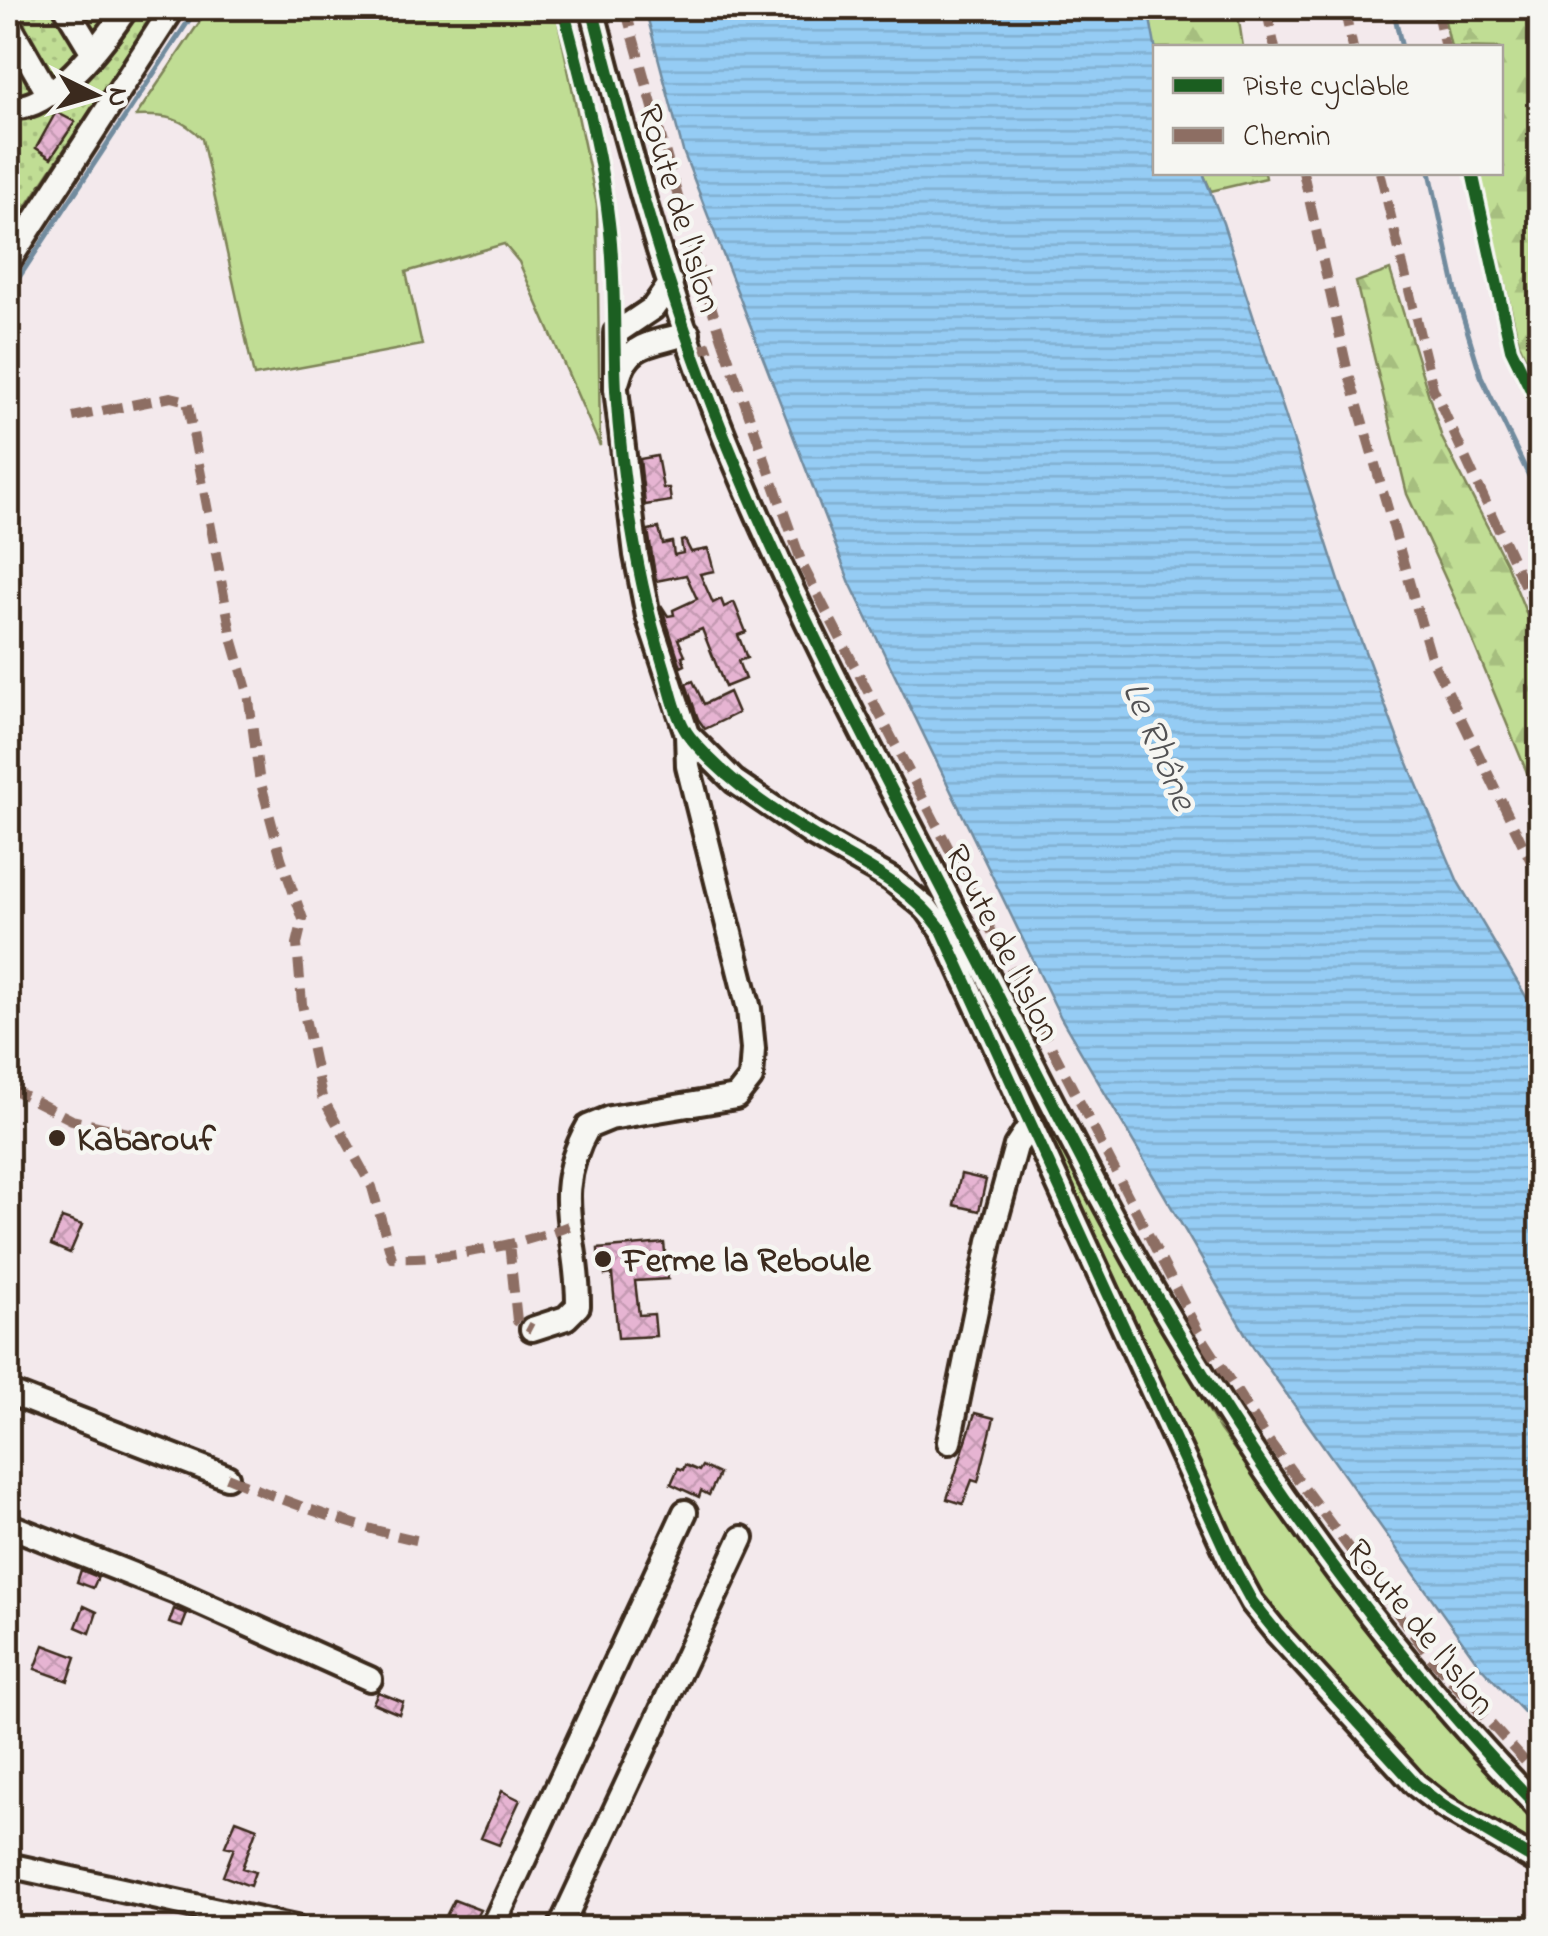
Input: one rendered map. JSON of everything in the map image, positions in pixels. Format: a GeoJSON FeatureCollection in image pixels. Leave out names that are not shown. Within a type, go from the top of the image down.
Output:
{"type":"FeatureCollection","features":[{"type":"Feature","properties":{"kind":"street"},"geometry":{"type":"LineString","coordinates":[[66,8],[92,51]]}},
{"type":"Feature","properties":{"kind":"street"},"geometry":{"type":"LineString","coordinates":[[8,105],[16,108],[36,104],[49,95],[113,28],[126,8]]}},
{"type":"Feature","properties":{"kind":"street"},"geometry":{"type":"LineString","coordinates":[[8,262],[173,8]]}},
{"type":"Feature","properties":{"kind":"street","name":"Route de l'Islon"},"geometry":{"type":"LineString","coordinates":[[592,8],[671,283],[732,457],[812,633],[1101,1195],[1180,1338],[1326,1557],[1430,1690],[1540,1810]]}},
{"type":"Feature","properties":{"kind":"street"},"geometry":{"type":"LineString","coordinates":[[8,23],[49,95]]}},
{"type":"Feature","properties":{"kind":"street"},"geometry":{"type":"LineString","coordinates":[[532,1329],[566,1318],[578,1306],[566,1187],[574,1150],[588,1127],[610,1118],[702,1106],[736,1097],[751,1078],[753,1048],[748,1010],[688,766],[687,734],[648,616],[626,492],[616,388],[616,333],[653,308],[671,283]]}},
{"type":"Feature","properties":{"kind":"street"},"geometry":{"type":"LineString","coordinates":[[616,388],[625,361],[633,351],[688,334]]}},
{"type":"Feature","properties":{"kind":"street"},"geometry":{"type":"LineString","coordinates":[[687,734],[734,781],[812,834],[890,879],[927,909],[942,930],[1175,1445],[1252,1602],[1416,1784],[1443,1806],[1540,1864]]}},
{"type":"Feature","properties":{"kind":"street"},"geometry":{"type":"LineString","coordinates":[[949,1442],[990,1241],[1016,1146],[1030,1125]]}},
{"type":"Feature","properties":{"kind":"street"},"geometry":{"type":"LineString","coordinates":[[8,1392],[227,1477]]}},
{"type":"Feature","properties":{"kind":"street"},"geometry":{"type":"LineString","coordinates":[[492,1928],[684,1512]]}},
{"type":"Feature","properties":{"kind":"street"},"geometry":{"type":"LineString","coordinates":[[8,1525],[176,1592],[370,1679]]}},
{"type":"Feature","properties":{"kind":"street"},"geometry":{"type":"LineString","coordinates":[[560,1928],[742,1538]]}},
{"type":"Feature","properties":{"kind":"street"},"geometry":{"type":"LineString","coordinates":[[8,1865],[294,1928]]}},
{"type":"Feature","properties":{"kind":"green space"},"geometry":{"type":"Polygon","coordinates":[[[8,8],[158,8],[8,234],[8,8]]]}},
{"type":"Feature","properties":{"kind":"green space"},"geometry":{"type":"Polygon","coordinates":[[[209,8],[555,8],[597,205],[600,446],[519,262],[504,244],[406,272],[422,345],[254,376],[202,139],[172,119],[136,116],[209,8]]]}},
{"type":"Feature","properties":{"kind":"green space"},"geometry":{"type":"Polygon","coordinates":[[[1148,8],[1237,8],[1243,45],[1154,45],[1148,8]]]}},
{"type":"Feature","properties":{"kind":"green space"},"geometry":{"type":"Polygon","coordinates":[[[1442,8],[1540,8],[1540,390],[1519,343],[1479,175],[1503,175],[1503,45],[1451,45],[1442,8]]]}},
{"type":"Feature","properties":{"kind":"green space"},"geometry":{"type":"Polygon","coordinates":[[[1204,175],[1265,175],[1266,178],[1211,191],[1204,175]]]}},
{"type":"Feature","properties":{"kind":"green space"},"geometry":{"type":"Polygon","coordinates":[[[1390,270],[1442,438],[1506,563],[1540,647],[1540,804],[1407,494],[1356,282],[1390,270]]]}},
{"type":"Feature","properties":{"kind":"green space"},"geometry":{"type":"Polygon","coordinates":[[[1034,1103],[1052,1125],[1220,1430],[1406,1680],[1540,1829],[1540,1852],[1438,1798],[1254,1596],[1041,1134],[1034,1103]]]}},
{"type":"Feature","properties":{"kind":"water","name":"Le Rhône"},"geometry":{"type":"Polygon","coordinates":[[[645,8],[1148,8],[1155,45],[1153,175],[1204,175],[1223,223],[1341,587],[1397,737],[1458,882],[1540,1020],[1540,1729],[1480,1666],[1253,1347],[1061,1018],[850,583],[683,151],[645,8]]]}},
{"type":"Feature","properties":{"kind":"building"},"geometry":{"type":"Polygon","coordinates":[[[56,112],[75,122],[51,158],[36,148],[56,112]]]}},
{"type":"Feature","properties":{"kind":"building"},"geometry":{"type":"Polygon","coordinates":[[[657,456],[663,488],[669,488],[671,501],[645,505],[640,459],[657,456]]]}},
{"type":"Feature","properties":{"kind":"building"},"geometry":{"type":"Polygon","coordinates":[[[659,528],[663,544],[672,542],[674,555],[683,553],[681,541],[685,540],[691,552],[708,549],[714,571],[700,574],[713,603],[721,599],[724,607],[734,602],[746,632],[738,635],[747,658],[738,661],[745,679],[725,687],[702,629],[678,639],[685,655],[685,665],[681,667],[661,605],[668,616],[674,615],[673,610],[697,599],[686,575],[656,581],[648,530],[659,528]]]}},
{"type":"Feature","properties":{"kind":"building"},"geometry":{"type":"Polygon","coordinates":[[[693,681],[704,704],[729,692],[738,713],[705,729],[686,684],[693,681]]]}},
{"type":"Feature","properties":{"kind":"building"},"geometry":{"type":"Polygon","coordinates":[[[961,1174],[986,1180],[979,1211],[954,1205],[961,1174]]]}},
{"type":"Feature","properties":{"kind":"building"},"geometry":{"type":"Polygon","coordinates":[[[62,1218],[82,1225],[70,1253],[51,1245],[62,1218]]]}},
{"type":"Feature","properties":{"kind":"building"},"geometry":{"type":"Polygon","coordinates":[[[664,1243],[668,1279],[635,1281],[639,1315],[654,1314],[656,1336],[618,1338],[612,1274],[605,1275],[604,1268],[599,1268],[598,1249],[664,1243]]]}},
{"type":"Feature","properties":{"kind":"building"},"geometry":{"type":"Polygon","coordinates":[[[975,1413],[994,1418],[978,1482],[972,1480],[963,1504],[947,1499],[975,1413]]]}},
{"type":"Feature","properties":{"kind":"building"},"geometry":{"type":"Polygon","coordinates":[[[685,1465],[699,1471],[702,1466],[719,1474],[709,1495],[701,1491],[699,1497],[671,1484],[678,1468],[683,1470],[685,1465]]]}},
{"type":"Feature","properties":{"kind":"building"},"geometry":{"type":"Polygon","coordinates":[[[81,1570],[98,1577],[93,1588],[77,1582],[81,1570]]]}},
{"type":"Feature","properties":{"kind":"building"},"geometry":{"type":"Polygon","coordinates":[[[84,1606],[97,1612],[90,1633],[76,1627],[84,1606]]]}},
{"type":"Feature","properties":{"kind":"building"},"geometry":{"type":"Polygon","coordinates":[[[174,1609],[187,1614],[182,1627],[169,1623],[174,1609]]]}},
{"type":"Feature","properties":{"kind":"building"},"geometry":{"type":"Polygon","coordinates":[[[44,1645],[76,1657],[68,1681],[35,1669],[44,1645]]]}},
{"type":"Feature","properties":{"kind":"building"},"geometry":{"type":"Polygon","coordinates":[[[378,1692],[403,1702],[399,1714],[373,1703],[378,1692]]]}},
{"type":"Feature","properties":{"kind":"building"},"geometry":{"type":"Polygon","coordinates":[[[502,1791],[520,1800],[499,1845],[481,1838],[502,1791]]]}},
{"type":"Feature","properties":{"kind":"building"},"geometry":{"type":"Polygon","coordinates":[[[236,1820],[257,1828],[242,1868],[255,1872],[250,1886],[223,1876],[234,1848],[225,1846],[236,1820]]]}},
{"type":"Feature","properties":{"kind":"building"},"geometry":{"type":"Polygon","coordinates":[[[454,1900],[480,1910],[470,1928],[440,1928],[454,1900]]]}},
{"type":"Feature","properties":{"kind":"waterway"},"geometry":{"type":"LineString","coordinates":[[8,294],[197,8]]}},
{"type":"Feature","properties":{"kind":"waterway"},"geometry":{"type":"LineString","coordinates":[[1393,8],[1401,45]]}},
{"type":"Feature","properties":{"kind":"waterway"},"geometry":{"type":"LineString","coordinates":[[1431,175],[1458,300],[1481,376],[1540,499]]}},
{"type":"Feature","properties":{"kind":"marked path"},"geometry":{"type":"LineString","coordinates":[[625,8],[696,261],[723,342],[694,352]]}},
{"type":"Feature","properties":{"kind":"marked path"},"geometry":{"type":"LineString","coordinates":[[1266,8],[1274,45]]}},
{"type":"Feature","properties":{"kind":"marked path"},"geometry":{"type":"LineString","coordinates":[[1344,8],[1352,45]]}},
{"type":"Feature","properties":{"kind":"marked path"},"geometry":{"type":"LineString","coordinates":[[1436,8],[1444,45]]}},
{"type":"Feature","properties":{"kind":"marked path"},"geometry":{"type":"LineString","coordinates":[[1304,175],[1347,368],[1431,657],[1540,880]]}},
{"type":"Feature","properties":{"kind":"marked path"},"geometry":{"type":"LineString","coordinates":[[1381,175],[1433,388],[1540,619]]}},
{"type":"Feature","properties":{"kind":"marked path"},"geometry":{"type":"LineString","coordinates":[[723,342],[803,566],[1198,1331],[1269,1441],[1431,1658],[1540,1778]]}},
{"type":"Feature","properties":{"kind":"marked path"},"geometry":{"type":"LineString","coordinates":[[73,417],[171,397],[187,401],[232,638],[248,693],[259,776],[281,858],[303,919],[297,944],[302,1004],[322,1097],[372,1187],[392,1258],[482,1250],[569,1226]]}},
{"type":"Feature","properties":{"kind":"marked path"},"geometry":{"type":"LineString","coordinates":[[8,1087],[72,1120],[150,1138]]}},
{"type":"Feature","properties":{"kind":"marked path"},"geometry":{"type":"LineString","coordinates":[[509,1243],[517,1321],[532,1329]]}},
{"type":"Feature","properties":{"kind":"marked path"},"geometry":{"type":"LineString","coordinates":[[227,1477],[323,1514],[421,1541]]}},
{"type":"Feature","properties":{"kind":"cycle path"},"geometry":{"type":"LineString","coordinates":[[563,8],[590,115],[605,196],[613,265],[615,369],[626,495],[654,633],[685,730],[706,755],[760,801],[896,885],[942,930],[1252,1602],[1416,1785],[1443,1806],[1540,1863]]}},
{"type":"Feature","properties":{"kind":"cycle path"},"geometry":{"type":"LineString","coordinates":[[592,8],[673,293],[734,460],[821,650],[1079,1154],[1184,1343],[1305,1527],[1441,1701],[1540,1809]]}},
{"type":"Feature","properties":{"kind":"cycle path"},"geometry":{"type":"LineString","coordinates":[[1473,175],[1511,349],[1540,408]]}},
{"type":"Feature","properties":{"kind":"place","name":"Kabarouf"},"geometry":{"type":"Point","coordinates":[57,1138]}},
{"type":"Feature","properties":{"kind":"place","name":"Ferme la Reboule"},"geometry":{"type":"Point","coordinates":[603,1259]}}]}
